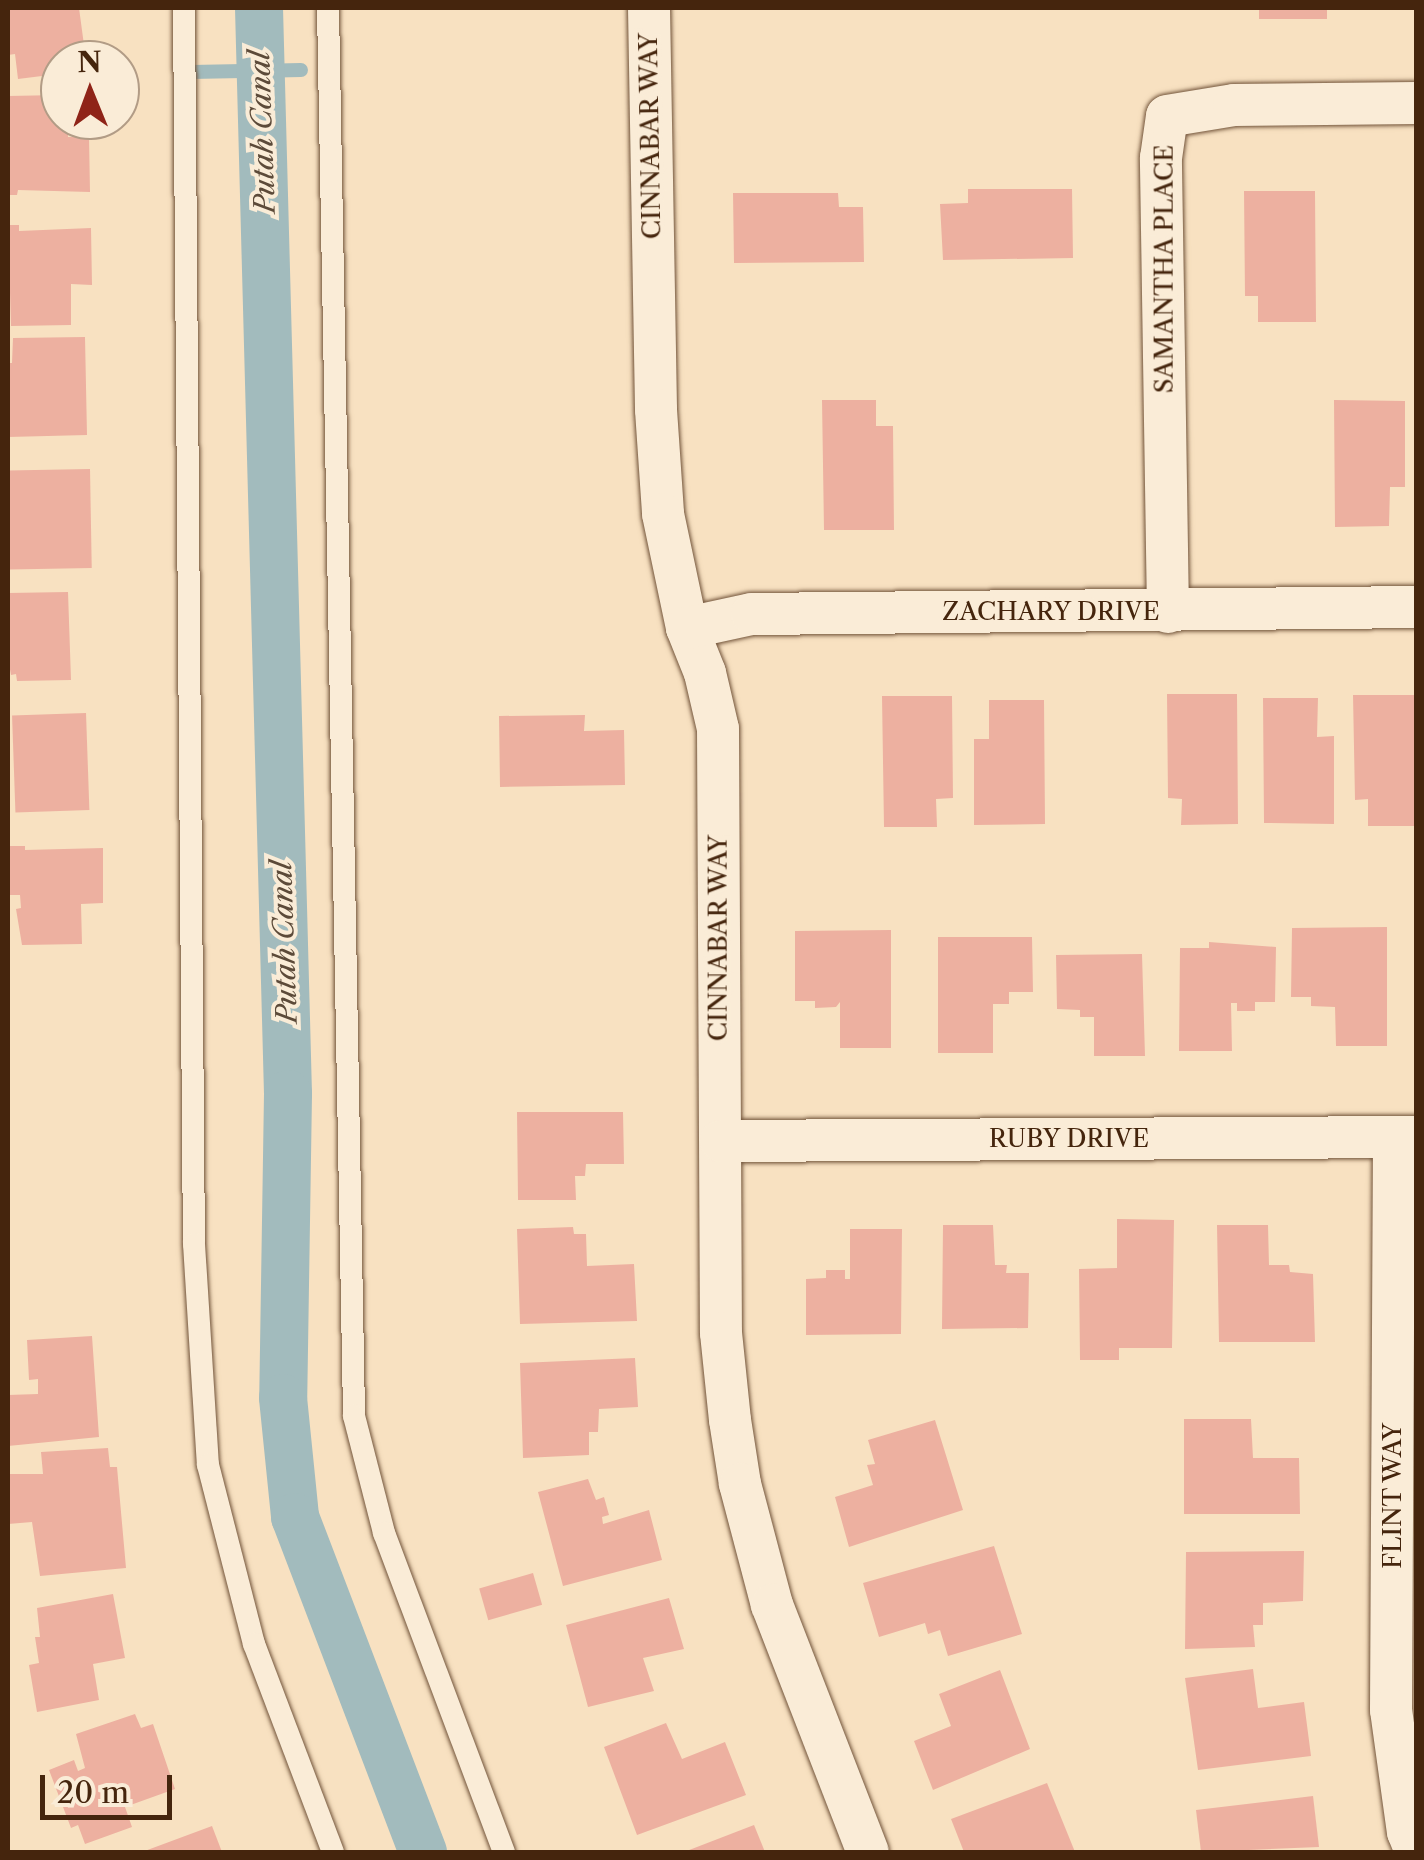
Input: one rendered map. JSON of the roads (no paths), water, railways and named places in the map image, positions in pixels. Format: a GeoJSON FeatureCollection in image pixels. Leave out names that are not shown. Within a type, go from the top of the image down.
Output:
{"type":"FeatureCollection","features":[{"type":"Feature","properties":{"kind":"street","name":"CINNABAR WAY"},"geometry":{"type":"LineString","coordinates":[[648,8],[656,410],[663,514],[687,628],[705,673],[718,730],[721,1333],[740,1484],[772,1605],[868,1852]]}},
{"type":"Feature","properties":{"kind":"street","name":"SAMANTHA PLACE"},"geometry":{"type":"LineString","coordinates":[[1168,612],[1161,158],[1167,116],[1234,105],[1416,103]]}},
{"type":"Feature","properties":{"kind":"street","name":"ZACHARY DRIVE"},"geometry":{"type":"LineString","coordinates":[[687,628],[752,614],[1168,612],[1416,606]]}},
{"type":"Feature","properties":{"kind":"street","name":"RUBY DRIVE"},"geometry":{"type":"LineString","coordinates":[[721,1141],[1405,1137]]}},
{"type":"Feature","properties":{"kind":"street","name":"FLINT WAY"},"geometry":{"type":"LineString","coordinates":[[1405,1137],[1391,1710],[1408,1832],[1416,1852]]}},
{"type":"Feature","properties":{"kind":"lane"},"geometry":{"type":"LineString","coordinates":[[184,8],[194,1244],[208,1465],[254,1644],[333,1852]]}},
{"type":"Feature","properties":{"kind":"lane"},"geometry":{"type":"LineString","coordinates":[[328,8],[354,1416],[384,1534],[504,1852]]}},
{"type":"Feature","properties":{"kind":"waterway","name":"Putah Canal"},"geometry":{"type":"LineString","coordinates":[[259,8],[288,1094],[283,1398],[295,1517],[423,1852]]}},
{"type":"Feature","properties":{"kind":"waterway"},"geometry":{"type":"LineString","coordinates":[[191,72],[301,70]]}}]}
